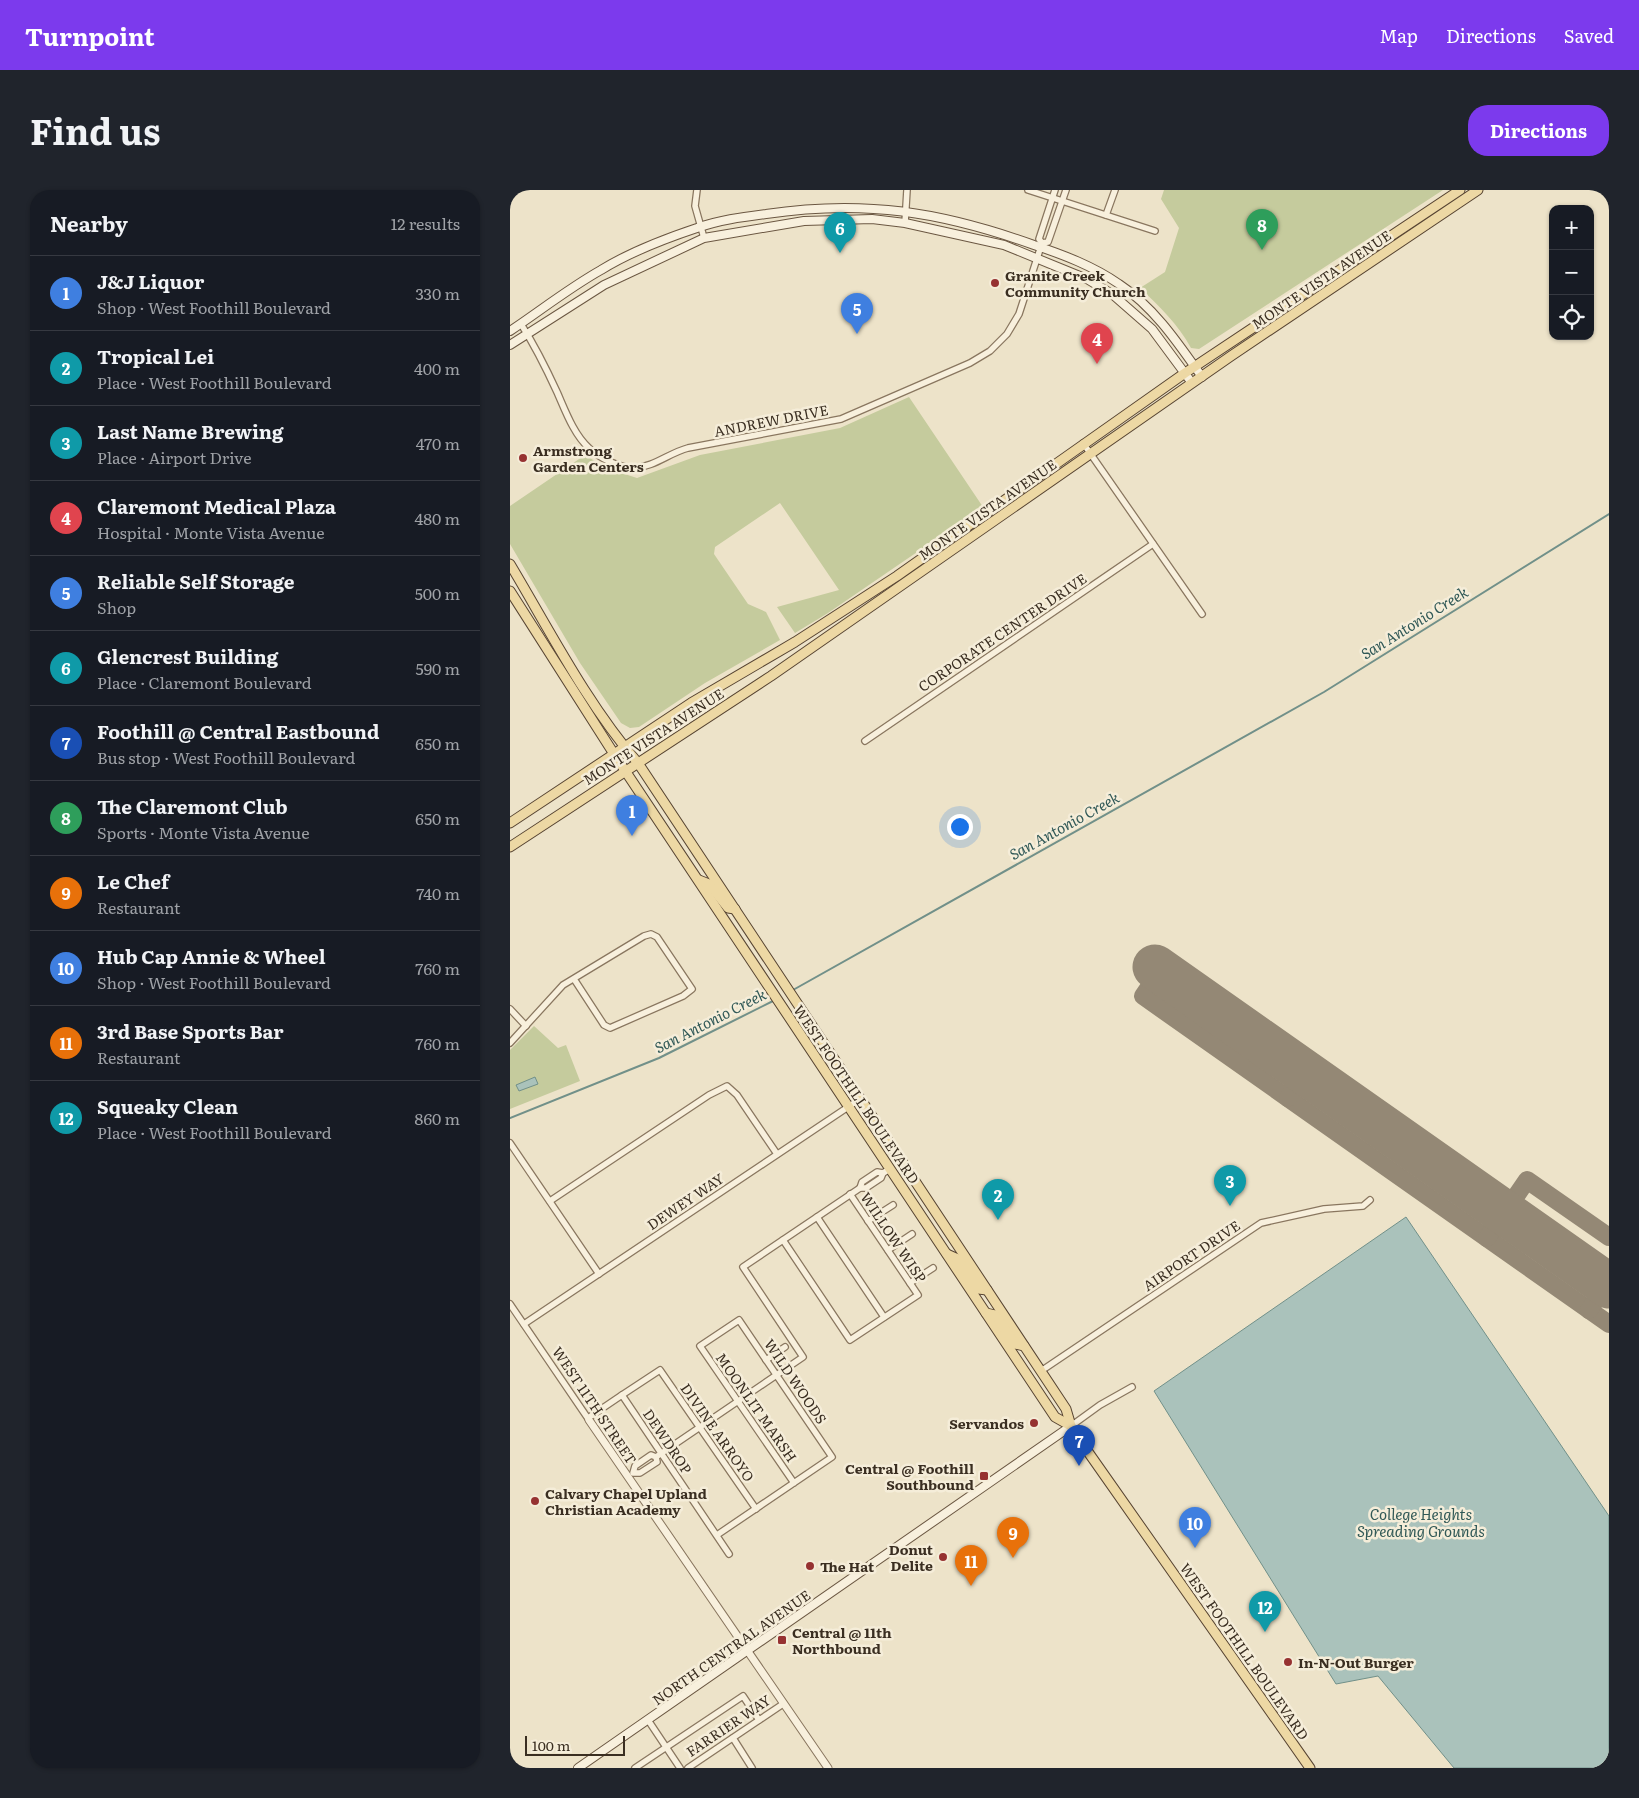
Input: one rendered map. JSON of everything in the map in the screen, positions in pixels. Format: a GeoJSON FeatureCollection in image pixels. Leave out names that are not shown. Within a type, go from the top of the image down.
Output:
{"type":"FeatureCollection","features":[{"type":"Feature","properties":{"kind":"main road","name":"MONTE VISTA AVENUE"},"geometry":{"type":"LineString","coordinates":[[510,824],[691,703],[795,642],[897,576],[1194,366],[1460,190]]}},
{"type":"Feature","properties":{"kind":"main road","name":"MONTE VISTA AVENUE"},"geometry":{"type":"LineString","coordinates":[[510,847],[771,676],[1192,383],[1478,190]]}},
{"type":"Feature","properties":{"kind":"main road"},"geometry":{"type":"LineString","coordinates":[[510,331],[601,269],[652,244],[699,227],[801,209],[870,207],[905,210],[968,222],[1042,245],[1093,268],[1120,284],[1158,318],[1202,377]]}},
{"type":"Feature","properties":{"kind":"main road"},"geometry":{"type":"LineString","coordinates":[[510,345],[604,285],[704,238],[804,221],[872,220],[905,223],[1004,245],[1087,279],[1112,294],[1152,329],[1192,383]]}},
{"type":"Feature","properties":{"kind":"main road","name":"WEST FOOTHILL BOULEVARD"},"geometry":{"type":"LineString","coordinates":[[510,564],[586,691],[625,747],[638,762],[1041,1371],[1066,1409],[1071,1426],[1310,1768]]}},
{"type":"Feature","properties":{"kind":"main road","name":"WEST FOOTHILL BOULEVARD"},"geometry":{"type":"LineString","coordinates":[[510,591],[614,754],[848,1106],[886,1171],[947,1254],[1055,1417],[1071,1426]]}},
{"type":"Feature","properties":{"kind":"main road"},"geometry":{"type":"LineString","coordinates":[[699,880],[709,884],[728,908],[735,909]]}},
{"type":"Feature","properties":{"kind":"main road"},"geometry":{"type":"LineString","coordinates":[[947,1254],[958,1259],[978,1288],[987,1290]]}},
{"type":"Feature","properties":{"kind":"main road"},"geometry":{"type":"LineString","coordinates":[[986,1313],[995,1315],[1015,1344],[1024,1346]]}},
{"type":"Feature","properties":{"kind":"main road","name":"NORTH CENTRAL AVENUE"},"geometry":{"type":"LineString","coordinates":[[578,1768],[1071,1426]]}},
{"type":"Feature","properties":{"kind":"street"},"geometry":{"type":"LineString","coordinates":[[697,190],[695,206],[699,227],[704,238]]}},
{"type":"Feature","properties":{"kind":"street"},"geometry":{"type":"LineString","coordinates":[[905,223],[907,190]]}},
{"type":"Feature","properties":{"kind":"street"},"geometry":{"type":"LineString","coordinates":[[1028,190],[1155,231]]}},
{"type":"Feature","properties":{"kind":"street"},"geometry":{"type":"LineString","coordinates":[[1055,190],[1039,239],[1042,245],[1048,242],[1066,190]]}},
{"type":"Feature","properties":{"kind":"street"},"geometry":{"type":"LineString","coordinates":[[1106,215],[1115,190]]}},
{"type":"Feature","properties":{"kind":"street","name":"ANDREW DRIVE"},"geometry":{"type":"LineString","coordinates":[[520,324],[527,334],[570,420],[588,448],[611,462],[632,468],[649,466],[670,454],[688,448],[841,419],[970,363],[990,352],[1007,334],[1019,314],[1042,245]]}},
{"type":"Feature","properties":{"kind":"street"},"geometry":{"type":"LineString","coordinates":[[1083,443],[1202,614]]}},
{"type":"Feature","properties":{"kind":"street","name":"CORPORATE CENTER DRIVE"},"geometry":{"type":"LineString","coordinates":[[865,741],[1153,544]]}},
{"type":"Feature","properties":{"kind":"street"},"geometry":{"type":"LineString","coordinates":[[510,1043],[563,985],[644,936],[651,934],[657,936],[692,989],[683,996],[610,1028],[604,1026],[574,979]]}},
{"type":"Feature","properties":{"kind":"street"},"geometry":{"type":"LineString","coordinates":[[510,1009],[526,1026]]}},
{"type":"Feature","properties":{"kind":"street"},"geometry":{"type":"LineString","coordinates":[[550,1201],[709,1095],[727,1086],[737,1095],[777,1154]]}},
{"type":"Feature","properties":{"kind":"street","name":"DEWEY WAY"},"geometry":{"type":"LineString","coordinates":[[524,1324],[860,1099]]}},
{"type":"Feature","properties":{"kind":"street"},"geometry":{"type":"LineString","coordinates":[[510,1143],[599,1274]]}},
{"type":"Feature","properties":{"kind":"street"},"geometry":{"type":"LineString","coordinates":[[860,1188],[862,1182],[869,1177],[878,1172],[886,1171]]}},
{"type":"Feature","properties":{"kind":"street"},"geometry":{"type":"LineString","coordinates":[[631,1475],[649,1468],[656,1462],[659,1455],[803,1357],[743,1267],[850,1194],[860,1188],[866,1188],[882,1178],[886,1171]]}},
{"type":"Feature","properties":{"kind":"street"},"geometry":{"type":"LineString","coordinates":[[869,1177],[873,1183]]}},
{"type":"Feature","properties":{"kind":"street","name":"WILLOW WISP"},"geometry":{"type":"LineString","coordinates":[[850,1194],[918,1294],[884,1317]]}},
{"type":"Feature","properties":{"kind":"street","name":"AIRPORT DRIVE"},"geometry":{"type":"LineString","coordinates":[[1041,1371],[1261,1223],[1324,1208],[1363,1206],[1370,1200]]}},
{"type":"Feature","properties":{"kind":"street"},"geometry":{"type":"LineString","coordinates":[[868,1221],[893,1205]]}},
{"type":"Feature","properties":{"kind":"street"},"geometry":{"type":"LineString","coordinates":[[783,1240],[850,1340],[884,1317],[817,1217]]}},
{"type":"Feature","properties":{"kind":"street"},"geometry":{"type":"LineString","coordinates":[[888,1250],[912,1234]]}},
{"type":"Feature","properties":{"kind":"street"},"geometry":{"type":"LineString","coordinates":[[910,1283],[934,1268]]}},
{"type":"Feature","properties":{"kind":"street","name":"WEST 11TH STREET"},"geometry":{"type":"LineString","coordinates":[[510,1304],[589,1419],[631,1475],[783,1704],[828,1768]]}},
{"type":"Feature","properties":{"kind":"street","name":"WILD WOODS"},"geometry":{"type":"LineString","coordinates":[[700,1346],[739,1320],[777,1375],[832,1456],[794,1483]]}},
{"type":"Feature","properties":{"kind":"street","name":"MOONLIT MARSH"},"geometry":{"type":"LineString","coordinates":[[700,1346],[794,1483]]}},
{"type":"Feature","properties":{"kind":"street"},"geometry":{"type":"LineString","coordinates":[[766,1360],[785,1347]]}},
{"type":"Feature","properties":{"kind":"street","name":"DIVINE ARROYO"},"geometry":{"type":"LineString","coordinates":[[622,1395],[660,1370],[756,1509]]}},
{"type":"Feature","properties":{"kind":"street"},"geometry":{"type":"LineString","coordinates":[[1071,1426],[1100,1405],[1132,1387]]}},
{"type":"Feature","properties":{"kind":"street"},"geometry":{"type":"LineString","coordinates":[[589,1419],[622,1395]]}},
{"type":"Feature","properties":{"kind":"street","name":"DEWDROP"},"geometry":{"type":"LineString","coordinates":[[622,1395],[659,1455],[729,1554]]}},
{"type":"Feature","properties":{"kind":"street"},"geometry":{"type":"LineString","coordinates":[[631,1475],[636,1466],[651,1455],[659,1455]]}},
{"type":"Feature","properties":{"kind":"street"},"geometry":{"type":"LineString","coordinates":[[644,1460],[649,1468]]}},
{"type":"Feature","properties":{"kind":"street"},"geometry":{"type":"LineString","coordinates":[[717,1535],[794,1483]]}},
{"type":"Feature","properties":{"kind":"street"},"geometry":{"type":"LineString","coordinates":[[635,1768],[743,1696],[759,1720]]}},
{"type":"Feature","properties":{"kind":"street","name":"FARRIER WAY"},"geometry":{"type":"LineString","coordinates":[[688,1768],[783,1704]]}},
{"type":"Feature","properties":{"kind":"street"},"geometry":{"type":"LineString","coordinates":[[648,1720],[680,1768]]}},
{"type":"Feature","properties":{"kind":"street"},"geometry":{"type":"LineString","coordinates":[[733,1738],[752,1768]]}},
{"type":"Feature","properties":{"kind":"green space"},"geometry":{"type":"Polygon","coordinates":[[[1164,190],[1443,190],[1199,349],[1191,348],[1174,323],[1140,288],[1165,272],[1179,228],[1161,199],[1164,190]]]}},
{"type":"Feature","properties":{"kind":"green space"},"geometry":{"type":"Polygon","coordinates":[[[909,397],[983,507],[828,613],[795,633],[777,607],[839,590],[780,503],[715,547],[714,554],[748,604],[766,612],[780,640],[705,683],[639,727],[630,728],[621,723],[580,663],[510,544],[510,506],[585,455],[606,468],[637,478],[700,455],[840,428],[909,397]]]}},
{"type":"Feature","properties":{"kind":"green space"},"geometry":{"type":"Polygon","coordinates":[[[534,1026],[558,1048],[566,1045],[580,1081],[510,1109],[510,1050],[534,1026]]]}},
{"type":"Feature","properties":{"kind":"water"},"geometry":{"type":"Polygon","coordinates":[[[535,1077],[538,1084],[519,1091],[516,1085],[535,1077]]]}},
{"type":"Feature","properties":{"kind":"water","name":"College Heights Spreading Grounds"},"geometry":{"type":"Polygon","coordinates":[[[1406,1217],[1609,1516],[1609,1764],[1603,1768],[1454,1768],[1378,1676],[1336,1684],[1154,1391],[1406,1217]]]}},
{"type":"Feature","properties":{"kind":"waterway","name":"San Antonio Creek"},"geometry":{"type":"LineString","coordinates":[[793,990],[1324,692],[1609,514]]}},
{"type":"Feature","properties":{"kind":"waterway","name":"San Antonio Creek"},"geometry":{"type":"LineString","coordinates":[[510,1118],[659,1058],[773,1001]]}},
{"type":"Feature","properties":{"kind":"taxiway"},"geometry":{"type":"LineString","coordinates":[[1160,971],[1143,996],[1609,1324]]}},
{"type":"Feature","properties":{"kind":"taxiway"},"geometry":{"type":"LineString","coordinates":[[1288,1098],[1305,1073]]}},
{"type":"Feature","properties":{"kind":"taxiway"},"geometry":{"type":"LineString","coordinates":[[1487,1238],[1527,1180],[1609,1237]]}},
{"type":"Feature","properties":{"kind":"taxiway"},"geometry":{"type":"LineString","coordinates":[[1589,1310],[1609,1281]]}},
{"type":"Feature","properties":{"kind":"runway"},"geometry":{"type":"LineString","coordinates":[[1155,967],[1609,1286]]}},
{"type":"Feature","properties":{"kind":"place","name":"The Claremont Club"},"geometry":{"type":"Point","coordinates":[1262,250]}},
{"type":"Feature","properties":{"kind":"place","name":"Glencrest Building"},"geometry":{"type":"Point","coordinates":[840,253]}},
{"type":"Feature","properties":{"kind":"place","name":"Granite Creek Community Church"},"geometry":{"type":"Point","coordinates":[995,283]}},
{"type":"Feature","properties":{"kind":"place","name":"Reliable Self Storage"},"geometry":{"type":"Point","coordinates":[857,334]}},
{"type":"Feature","properties":{"kind":"place","name":"Claremont Medical Plaza"},"geometry":{"type":"Point","coordinates":[1097,364]}},
{"type":"Feature","properties":{"kind":"place","name":"Armstrong Garden Centers"},"geometry":{"type":"Point","coordinates":[523,458]}},
{"type":"Feature","properties":{"kind":"place","name":"J&J Liquor"},"geometry":{"type":"Point","coordinates":[632,836]}},
{"type":"Feature","properties":{"kind":"place","name":"Last Name Brewing"},"geometry":{"type":"Point","coordinates":[1230,1206]}},
{"type":"Feature","properties":{"kind":"place","name":"Tropical Lei"},"geometry":{"type":"Point","coordinates":[998,1220]}},
{"type":"Feature","properties":{"kind":"place","name":"Servandos"},"geometry":{"type":"Point","coordinates":[1034,1423]}},
{"type":"Feature","properties":{"kind":"place","name":"Foothill @ Central Eastbound"},"geometry":{"type":"Point","coordinates":[1079,1466]}},
{"type":"Feature","properties":{"kind":"place","name":"Central @ Foothill Southbound"},"geometry":{"type":"Point","coordinates":[984,1476]}},
{"type":"Feature","properties":{"kind":"place","name":"Calvary Chapel Upland Christian Academy"},"geometry":{"type":"Point","coordinates":[535,1501]}},
{"type":"Feature","properties":{"kind":"place","name":"Hub Cap Annie & Wheel"},"geometry":{"type":"Point","coordinates":[1195,1548]}},
{"type":"Feature","properties":{"kind":"place","name":"Donut Delite"},"geometry":{"type":"Point","coordinates":[943,1557]}},
{"type":"Feature","properties":{"kind":"place","name":"Le Chef"},"geometry":{"type":"Point","coordinates":[1013,1558]}},
{"type":"Feature","properties":{"kind":"place","name":"The Hat"},"geometry":{"type":"Point","coordinates":[810,1566]}},
{"type":"Feature","properties":{"kind":"place","name":"3rd Base Sports Bar"},"geometry":{"type":"Point","coordinates":[971,1586]}},
{"type":"Feature","properties":{"kind":"place","name":"Squeaky Clean"},"geometry":{"type":"Point","coordinates":[1265,1632]}},
{"type":"Feature","properties":{"kind":"place","name":"Central @ 11th Northbound"},"geometry":{"type":"Point","coordinates":[782,1640]}},
{"type":"Feature","properties":{"kind":"place","name":"In-N-Out Burger"},"geometry":{"type":"Point","coordinates":[1288,1662]}}]}
